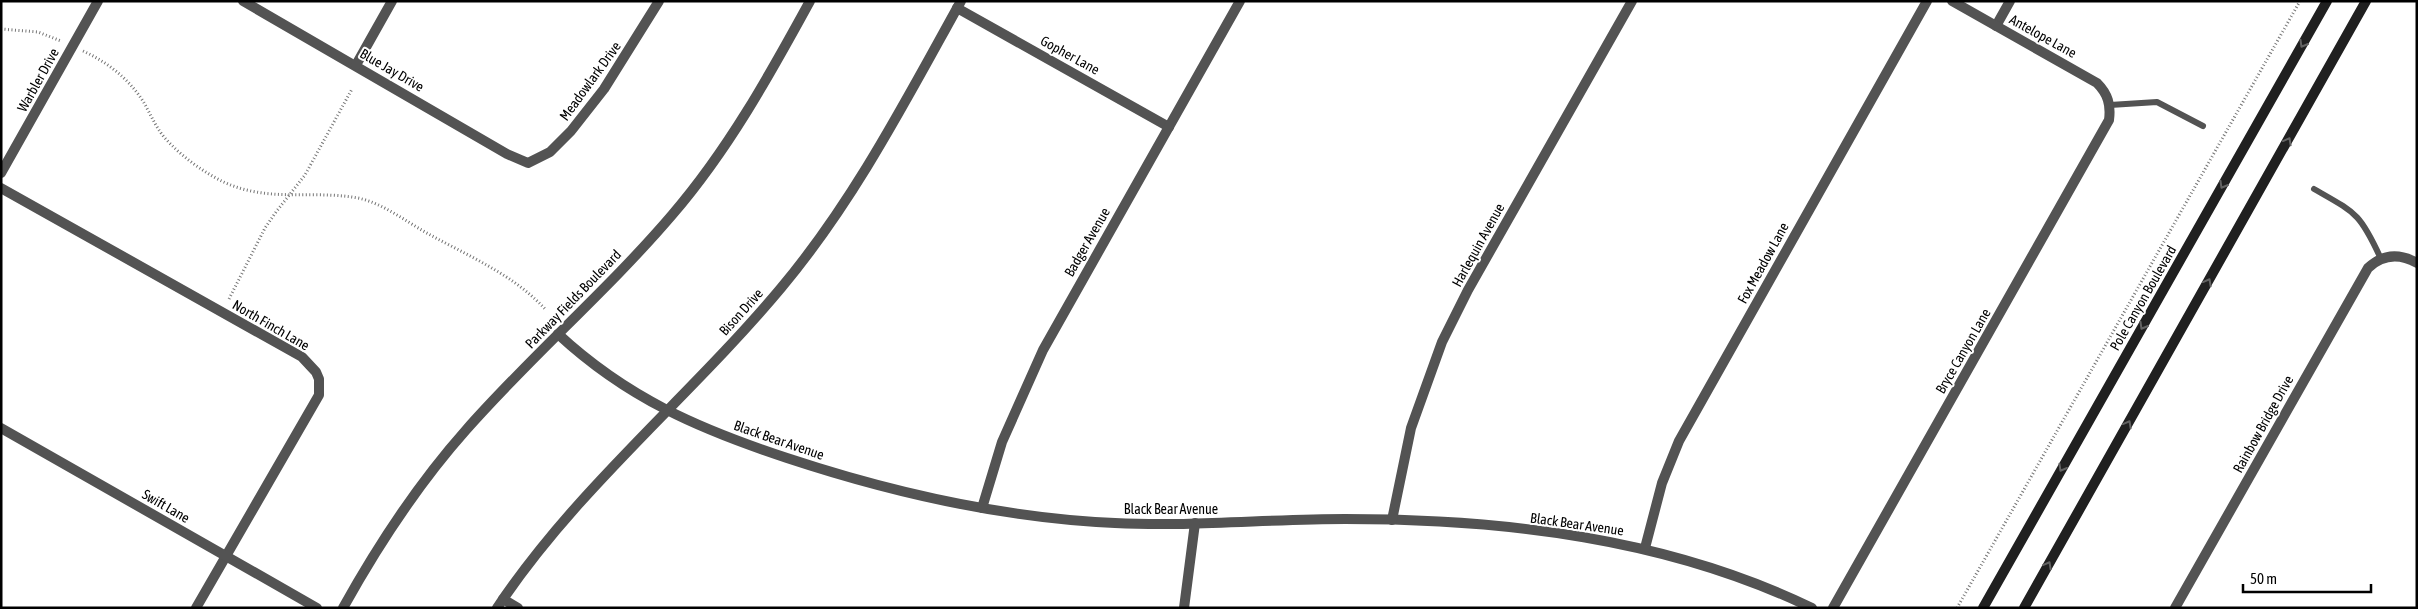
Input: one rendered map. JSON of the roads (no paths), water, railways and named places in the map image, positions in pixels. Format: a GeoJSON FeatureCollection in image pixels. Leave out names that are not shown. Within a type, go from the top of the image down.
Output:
{"type":"FeatureCollection","features":[{"type":"Feature","properties":{"kind":"street","name":"Warbler Drive"},"geometry":{"type":"LineString","coordinates":[[1,173],[98,1]]}},
{"type":"Feature","properties":{"kind":"street","name":"Blue Jay Drive"},"geometry":{"type":"LineString","coordinates":[[243,1],[507,154],[528,163]]}},
{"type":"Feature","properties":{"kind":"street"},"geometry":{"type":"LineString","coordinates":[[356,65],[392,1]]}},
{"type":"Feature","properties":{"kind":"street","name":"Meadowlark Drive"},"geometry":{"type":"LineString","coordinates":[[528,163],[550,152],[571,132],[604,89],[659,1]]}},
{"type":"Feature","properties":{"kind":"street","name":"Badger Avenue"},"geometry":{"type":"LineString","coordinates":[[982,508],[1002,442],[1040,357],[1240,1]]}},
{"type":"Feature","properties":{"kind":"street","name":"Harlequin Avenue"},"geometry":{"type":"LineString","coordinates":[[1392,520],[1411,428],[1420,398],[1442,342],[1468,290],[1632,1]]}},
{"type":"Feature","properties":{"kind":"street","name":"Fox Meadow Lane"},"geometry":{"type":"LineString","coordinates":[[1645,548],[1662,483],[1679,441],[1927,1]]}},
{"type":"Feature","properties":{"kind":"street","name":"Antelope Lane"},"geometry":{"type":"LineString","coordinates":[[1952,1],[2097,83],[2106,94],[2110,106]]}},
{"type":"Feature","properties":{"kind":"street"},"geometry":{"type":"LineString","coordinates":[[1996,26],[2010,1]]}},
{"type":"Feature","properties":{"kind":"street","name":"Pole Canyon Boulevard"},"geometry":{"type":"LineString","coordinates":[[1983,608],[2327,1]]}},
{"type":"Feature","properties":{"kind":"street"},"geometry":{"type":"LineString","coordinates":[[2024,608],[2366,1]]}},
{"type":"Feature","properties":{"kind":"street","name":"Parkway Fields Boulevard"},"geometry":{"type":"LineString","coordinates":[[343,608],[393,525],[443,457],[489,404],[650,240],[704,176],[750,108],[807,3]]}},
{"type":"Feature","properties":{"kind":"street","name":"Gopher Lane"},"geometry":{"type":"LineString","coordinates":[[959,5],[1169,127]]}},
{"type":"Feature","properties":{"kind":"street","name":"Bison Drive"},"geometry":{"type":"LineString","coordinates":[[500,604],[530,561],[571,511],[668,412],[775,295],[829,226],[876,152],[959,5]]}},
{"type":"Feature","properties":{"kind":"street","name":"Bryce Canyon Lane"},"geometry":{"type":"LineString","coordinates":[[1833,608],[2105,128],[2109,120],[2110,106]]}},
{"type":"Feature","properties":{"kind":"street","name":"North Finch Lane"},"geometry":{"type":"LineString","coordinates":[[1,188],[302,358],[316,372],[320,386],[315,403],[196,608]]}},
{"type":"Feature","properties":{"kind":"street"},"geometry":{"type":"LineString","coordinates":[[2380,259],[2396,255],[2417,263]]}},
{"type":"Feature","properties":{"kind":"street","name":"Rainbow Bridge Drive"},"geometry":{"type":"LineString","coordinates":[[2175,608],[2364,274],[2374,262],[2380,259]]}},
{"type":"Feature","properties":{"kind":"street","name":"Black Bear Avenue"},"geometry":{"type":"LineString","coordinates":[[558,334],[597,368],[621,385],[668,412],[724,436],[823,470],[893,489],[982,508],[1051,518],[1112,523],[1345,519],[1392,520],[1554,533],[1645,548],[1722,570],[1812,608]]}},
{"type":"Feature","properties":{"kind":"street","name":"Swift Lane"},"geometry":{"type":"LineString","coordinates":[[1,428],[317,608]]}},
{"type":"Feature","properties":{"kind":"street"},"geometry":{"type":"LineString","coordinates":[[1184,608],[1195,523]]}},
{"type":"Feature","properties":{"kind":"street"},"geometry":{"type":"LineString","coordinates":[[500,604],[518,608]]}},
{"type":"Feature","properties":{"kind":"lane"},"geometry":{"type":"LineString","coordinates":[[2110,106],[2157,102],[2203,126]]}},
{"type":"Feature","properties":{"kind":"lane"},"geometry":{"type":"LineString","coordinates":[[2314,189],[2359,217],[2380,259]]}}]}
